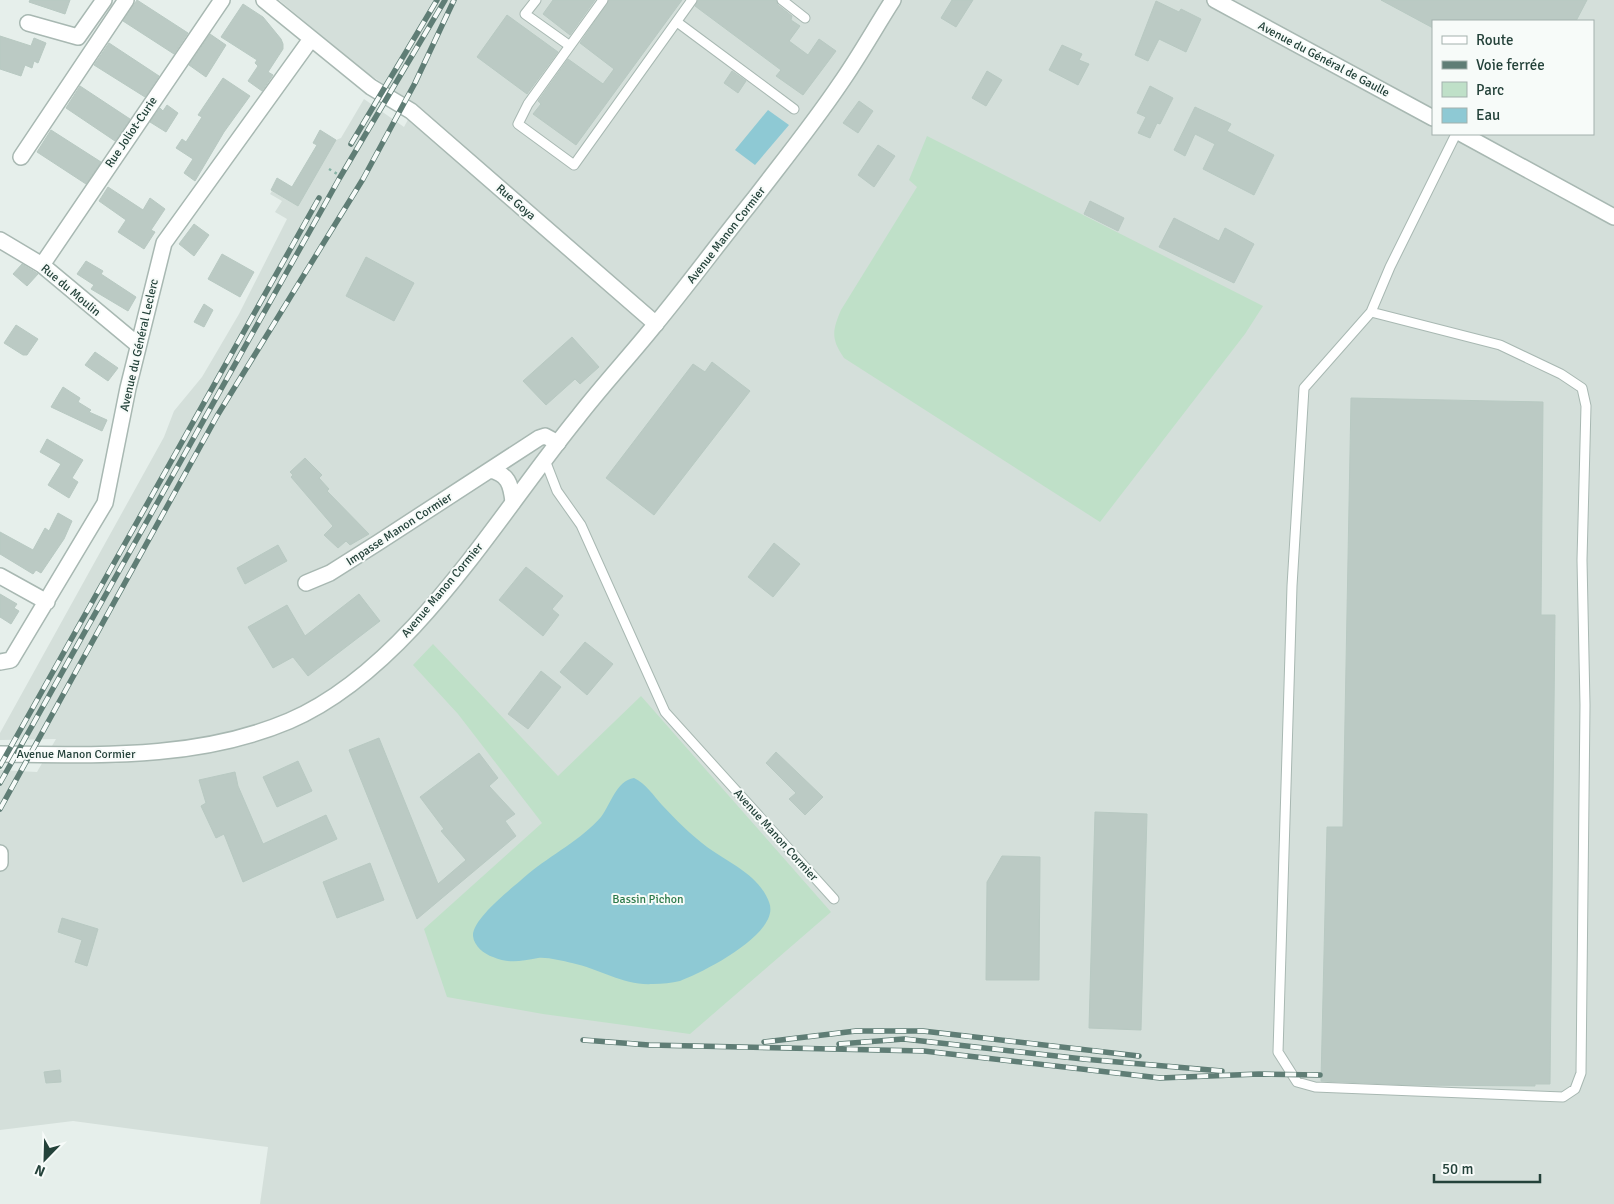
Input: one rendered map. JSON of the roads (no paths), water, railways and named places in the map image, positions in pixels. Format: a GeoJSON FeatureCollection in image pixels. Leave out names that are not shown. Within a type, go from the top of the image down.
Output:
{"type":"FeatureCollection","features":[{"type":"Feature","properties":{"kind":"street"},"geometry":{"type":"LineString","coordinates":[[28,23],[78,37],[104,0]]}},
{"type":"Feature","properties":{"kind":"street"},"geometry":{"type":"LineString","coordinates":[[20,157],[126,0]]}},
{"type":"Feature","properties":{"kind":"street","name":"Rue Joliot-Curie"},"geometry":{"type":"LineString","coordinates":[[42,265],[222,0]]}},
{"type":"Feature","properties":{"kind":"street","name":"Rue Goya"},"geometry":{"type":"LineString","coordinates":[[264,0],[371,87],[411,112],[656,324]]}},
{"type":"Feature","properties":{"kind":"street","name":"Avenue Manon Cormier"},"geometry":{"type":"LineString","coordinates":[[0,754],[114,755],[169,752],[211,744],[289,721],[316,707],[382,657],[417,623],[452,581],[558,443],[656,324],[800,140],[840,84],[893,0]]}},
{"type":"Feature","properties":{"kind":"street","name":"Avenue du Général de Gaulle"},"geometry":{"type":"LineString","coordinates":[[1215,0],[1432,117]]}},
{"type":"Feature","properties":{"kind":"street","name":"Avenue du Général Leclerc"},"geometry":{"type":"LineString","coordinates":[[0,662],[11,660],[105,503],[138,345],[164,243],[311,39]]}},
{"type":"Feature","properties":{"kind":"street"},"geometry":{"type":"LineString","coordinates":[[1464,135],[1614,217]]}},
{"type":"Feature","properties":{"kind":"street","name":"Rue du Moulin"},"geometry":{"type":"LineString","coordinates":[[0,240],[42,265],[138,345]]}},
{"type":"Feature","properties":{"kind":"street","name":"Impasse Manon Cormier"},"geometry":{"type":"LineString","coordinates":[[306,582],[338,568],[539,438],[545,436],[558,443]]}},
{"type":"Feature","properties":{"kind":"street"},"geometry":{"type":"LineString","coordinates":[[490,470],[506,477],[512,486],[513,502]]}},
{"type":"Feature","properties":{"kind":"street"},"geometry":{"type":"LineString","coordinates":[[0,576],[46,602]]}},
{"type":"Feature","properties":{"kind":"street"},"geometry":{"type":"LineString","coordinates":[[0,853],[0,863]]}},
{"type":"Feature","properties":{"kind":"lane"},"geometry":{"type":"LineString","coordinates":[[536,0],[525,14],[570,46]]}},
{"type":"Feature","properties":{"kind":"lane"},"geometry":{"type":"LineString","coordinates":[[604,0],[528,104],[518,124],[574,165],[692,0]]}},
{"type":"Feature","properties":{"kind":"lane"},"geometry":{"type":"LineString","coordinates":[[782,0],[805,18]]}},
{"type":"Feature","properties":{"kind":"lane"},"geometry":{"type":"LineString","coordinates":[[677,22],[794,109]]}},
{"type":"Feature","properties":{"kind":"lane"},"geometry":{"type":"LineString","coordinates":[[1371,312],[1500,345],[1561,374],[1582,388],[1586,406],[1582,560],[1585,704],[1581,1073],[1575,1090],[1562,1097],[1315,1087],[1297,1082],[1278,1052],[1292,586],[1304,388],[1371,312],[1390,267],[1456,135]]}},
{"type":"Feature","properties":{"kind":"lane","name":"Avenue Manon Cormier"},"geometry":{"type":"LineString","coordinates":[[545,460],[557,491],[581,525],[665,712],[834,899]]}},
{"type":"Feature","properties":{"kind":"water"},"geometry":{"type":"Polygon","coordinates":[[[768,110],[789,125],[755,165],[735,150],[768,110]]]}},
{"type":"Feature","properties":{"kind":"water","name":"Bassin Pichon"},"geometry":{"type":"Polygon","coordinates":[[[634,778],[646,786],[695,837],[742,870],[758,884],[769,902],[770,914],[764,926],[752,939],[721,961],[691,977],[663,984],[643,984],[622,980],[572,963],[551,959],[538,958],[504,961],[483,952],[475,943],[473,936],[479,920],[528,874],[576,840],[593,825],[605,812],[618,788],[634,778]]]}},
{"type":"Feature","properties":{"kind":"railway"},"geometry":{"type":"LineString","coordinates":[[351,144],[437,0]]}},
{"type":"Feature","properties":{"kind":"railway"},"geometry":{"type":"LineString","coordinates":[[0,783],[339,179],[445,0]]}},
{"type":"Feature","properties":{"kind":"railway"},"geometry":{"type":"LineString","coordinates":[[0,809],[217,416],[363,179],[415,83],[454,0]]}},
{"type":"Feature","properties":{"kind":"railway"},"geometry":{"type":"LineString","coordinates":[[0,766],[319,198]]}},
{"type":"Feature","properties":{"kind":"railway"},"geometry":{"type":"LineString","coordinates":[[764,1042],[856,1031],[923,1031],[1139,1056]]}},
{"type":"Feature","properties":{"kind":"railway"},"geometry":{"type":"LineString","coordinates":[[839,1044],[904,1039],[1083,1059],[1222,1071]]}},
{"type":"Feature","properties":{"kind":"railway"},"geometry":{"type":"LineString","coordinates":[[583,1040],[649,1045],[924,1051],[1160,1078],[1259,1074],[1320,1075]]}}]}
